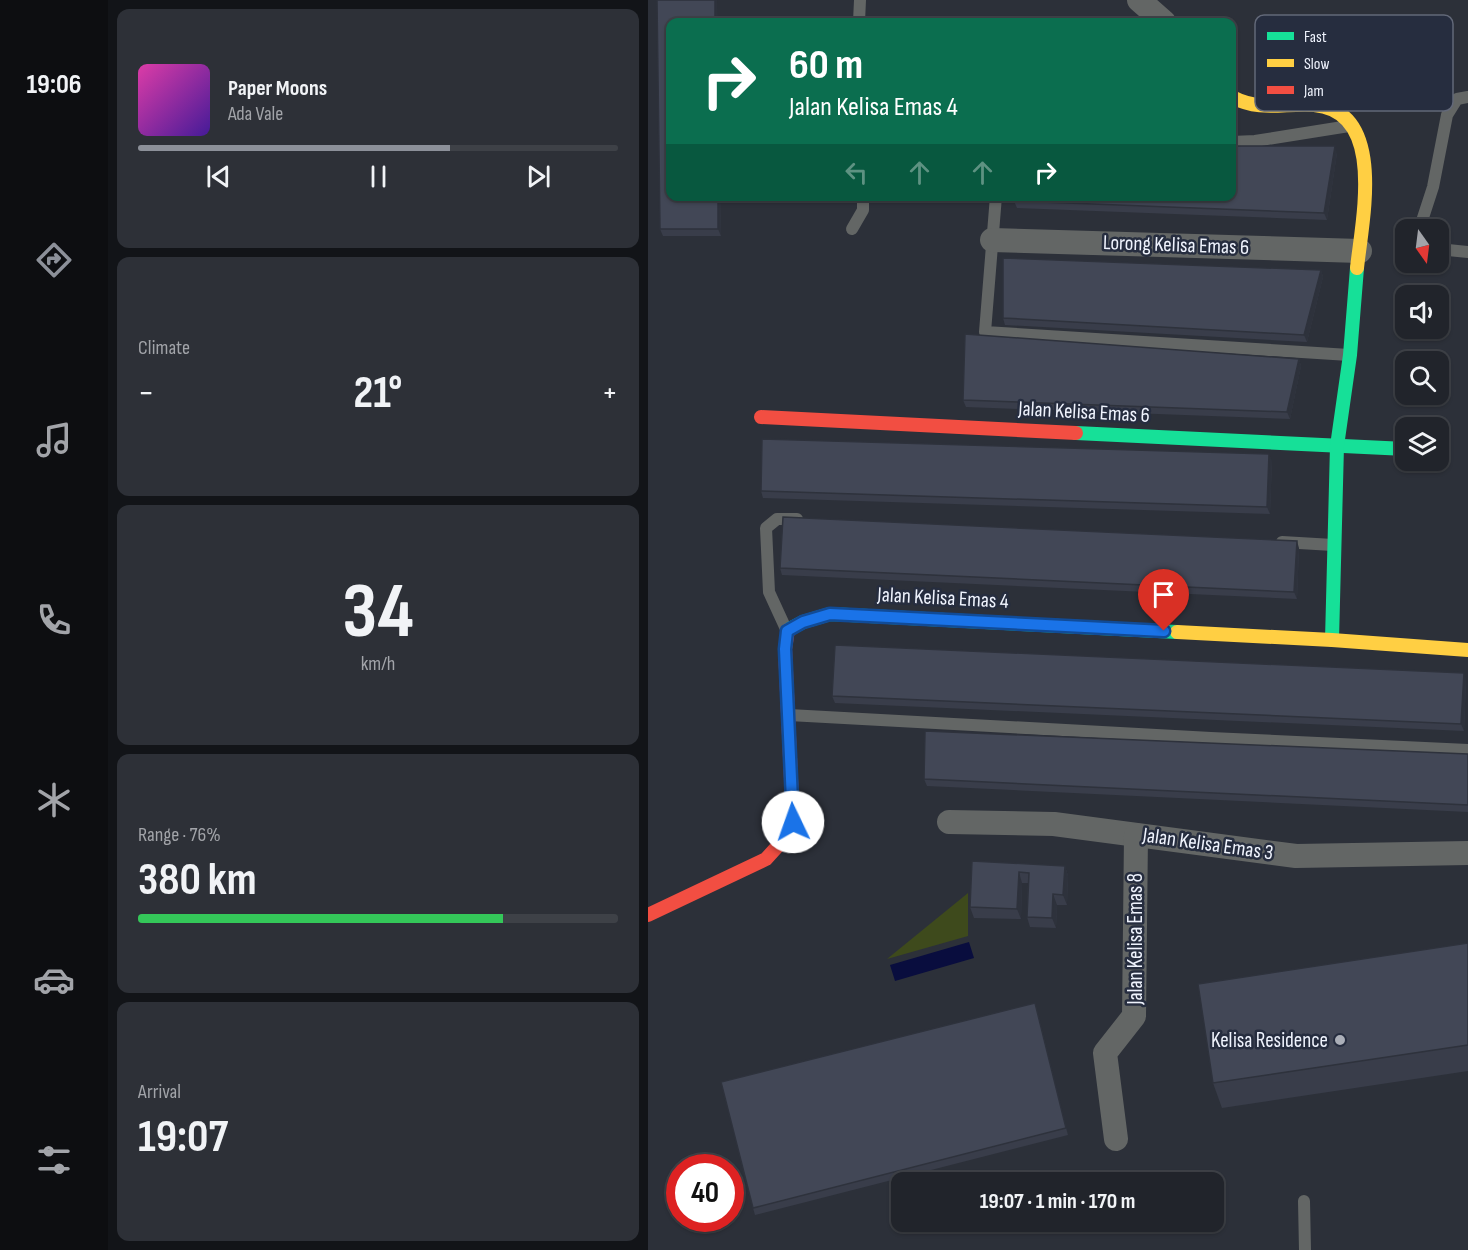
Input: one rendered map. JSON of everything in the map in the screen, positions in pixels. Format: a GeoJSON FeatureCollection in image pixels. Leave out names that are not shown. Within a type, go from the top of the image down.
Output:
{"type":"FeatureCollection","features":[{"type":"Feature","properties":{"kind":"street"},"geometry":{"type":"LineString","coordinates":[[1139,0],[1159,18]]}},
{"type":"Feature","properties":{"kind":"street"},"geometry":{"type":"LineString","coordinates":[[1236,99],[1255,105]]}},
{"type":"Feature","properties":{"kind":"street"},"geometry":{"type":"LineString","coordinates":[[1332,640],[1337,446],[1350,356],[1366,170],[1353,126],[1336,111]]}},
{"type":"Feature","properties":{"kind":"street","name":"Lorong Kelisa Emas 6"},"geometry":{"type":"LineString","coordinates":[[992,240],[1360,251]]}},
{"type":"Feature","properties":{"kind":"street","name":"Jalan Kelisa Emas 6"},"geometry":{"type":"LineString","coordinates":[[761,417],[1395,449]]}},
{"type":"Feature","properties":{"kind":"street","name":"Jalan Kelisa Emas 4"},"geometry":{"type":"LineString","coordinates":[[787,631],[803,622],[830,614],[1332,640],[1468,650]]}},
{"type":"Feature","properties":{"kind":"street"},"geometry":{"type":"LineString","coordinates":[[648,915],[766,859],[785,838],[793,822],[785,649],[787,631]]}},
{"type":"Feature","properties":{"kind":"street","name":"Jalan Kelisa Emas 3"},"geometry":{"type":"LineString","coordinates":[[949,822],[1054,824],[1296,856],[1468,853]]}},
{"type":"Feature","properties":{"kind":"street","name":"Jalan Kelisa Emas 8"},"geometry":{"type":"LineString","coordinates":[[1116,1139],[1105,1053],[1134,1016],[1136,835]]}},
{"type":"Feature","properties":{"kind":"lane"},"geometry":{"type":"LineString","coordinates":[[859,18],[860,0]]}},
{"type":"Feature","properties":{"kind":"lane"},"geometry":{"type":"LineString","coordinates":[[1453,105],[1457,99],[1468,96]]}},
{"type":"Feature","properties":{"kind":"lane"},"geometry":{"type":"LineString","coordinates":[[1423,219],[1433,187],[1450,111]]}},
{"type":"Feature","properties":{"kind":"lane"},"geometry":{"type":"LineString","coordinates":[[1236,142],[1353,126]]}},
{"type":"Feature","properties":{"kind":"lane"},"geometry":{"type":"LineString","coordinates":[[852,229],[863,210],[862,201]]}},
{"type":"Feature","properties":{"kind":"lane"},"geometry":{"type":"LineString","coordinates":[[996,201],[985,332],[1350,356]]}},
{"type":"Feature","properties":{"kind":"lane"},"geometry":{"type":"LineString","coordinates":[[1449,250],[1468,252]]}},
{"type":"Feature","properties":{"kind":"lane"},"geometry":{"type":"LineString","coordinates":[[787,631],[769,592],[766,528],[777,519],[813,520]]}},
{"type":"Feature","properties":{"kind":"lane"},"geometry":{"type":"LineString","coordinates":[[1275,542],[1334,545]]}},
{"type":"Feature","properties":{"kind":"lane"},"geometry":{"type":"LineString","coordinates":[[788,715],[1468,750]]}},
{"type":"Feature","properties":{"kind":"lane"},"geometry":{"type":"LineString","coordinates":[[1304,1201],[1305,1250]]}},
{"type":"Feature","properties":{"kind":"green space"},"geometry":{"type":"Polygon","coordinates":[[[968,893],[968,936],[887,959],[968,893]]]}},
{"type":"Feature","properties":{"kind":"shaded area"},"geometry":{"type":"Polygon","coordinates":[[[969,942],[974,958],[895,981],[890,965],[969,942]]]}},
{"type":"Feature","properties":{"kind":"building"},"geometry":{"type":"Polygon","coordinates":[[[657,0],[715,0],[715,18],[666,18],[666,201],[718,201],[718,229],[660,229],[657,0]]]}},
{"type":"Feature","properties":{"kind":"building"},"geometry":{"type":"Polygon","coordinates":[[[1236,146],[1335,146],[1324,213],[1014,201],[1236,201],[1236,146]]]}},
{"type":"Feature","properties":{"kind":"building"},"geometry":{"type":"Polygon","coordinates":[[[1003,258],[1321,270],[1304,335],[1003,318],[1003,258]]]}},
{"type":"Feature","properties":{"kind":"building"},"geometry":{"type":"Polygon","coordinates":[[[965,334],[1299,359],[1287,412],[963,400],[965,334]]]}},
{"type":"Feature","properties":{"kind":"building"},"geometry":{"type":"Polygon","coordinates":[[[762,439],[1269,454],[1267,507],[761,491],[762,439]]]}},
{"type":"Feature","properties":{"kind":"building"},"geometry":{"type":"Polygon","coordinates":[[[783,517],[1297,541],[1294,592],[780,568],[783,517]]]}},
{"type":"Feature","properties":{"kind":"building"},"geometry":{"type":"Polygon","coordinates":[[[835,645],[1464,673],[1461,724],[832,696],[835,645]]]}},
{"type":"Feature","properties":{"kind":"building"},"geometry":{"type":"Polygon","coordinates":[[[925,731],[1468,754],[1468,805],[924,779],[925,731]]]}},
{"type":"Feature","properties":{"kind":"building"},"geometry":{"type":"Polygon","coordinates":[[[972,861],[1065,866],[1063,895],[1053,894],[1052,918],[1027,917],[1029,873],[1019,872],[1017,909],[970,907],[972,861]]]}},
{"type":"Feature","properties":{"kind":"building","name":"Kelisa Residence"},"geometry":{"type":"Polygon","coordinates":[[[1468,943],[1468,1045],[1213,1083],[1198,984],[1468,943]]]}},
{"type":"Feature","properties":{"kind":"building"},"geometry":{"type":"Polygon","coordinates":[[[1035,1003],[1066,1128],[753,1208],[744,1173],[744,1154],[739,1154],[721,1082],[1035,1003]]]}},
{"type":"Feature","properties":{"kind":"traffic: fast"},"geometry":{"type":"LineString","coordinates":[[1332,640],[1337,446],[1350,355],[1357,268]]}},
{"type":"Feature","properties":{"kind":"traffic: fast"},"geometry":{"type":"LineString","coordinates":[[1076,433],[1395,448]]}},
{"type":"Feature","properties":{"kind":"traffic: fast"},"geometry":{"type":"LineString","coordinates":[[788,630],[803,622],[830,614],[1177,632]]}},
{"type":"Feature","properties":{"kind":"traffic: slow"},"geometry":{"type":"LineString","coordinates":[[1236,99],[1255,104]]}},
{"type":"Feature","properties":{"kind":"traffic: slow"},"geometry":{"type":"LineString","coordinates":[[1334,111],[1352,126],[1361,147],[1365,171],[1363,223],[1357,268]]}},
{"type":"Feature","properties":{"kind":"traffic: slow"},"geometry":{"type":"LineString","coordinates":[[1177,632],[1468,650]]}},
{"type":"Feature","properties":{"kind":"traffic: jam"},"geometry":{"type":"LineString","coordinates":[[761,417],[1076,433]]}},
{"type":"Feature","properties":{"kind":"traffic: jam"},"geometry":{"type":"LineString","coordinates":[[648,915],[766,859],[785,838],[793,822],[785,649],[788,630]]}},
{"type":"Feature","properties":{"kind":"place","name":"Kelisa Residence"},"geometry":{"type":"Point","coordinates":[1340,1040]}},
{"type":"Feature","properties":{"kind":"route"},"geometry":{"type":"LineString","coordinates":[[793,822],[785,649],[787,631],[803,622],[830,614],[1164,631]]}}]}
